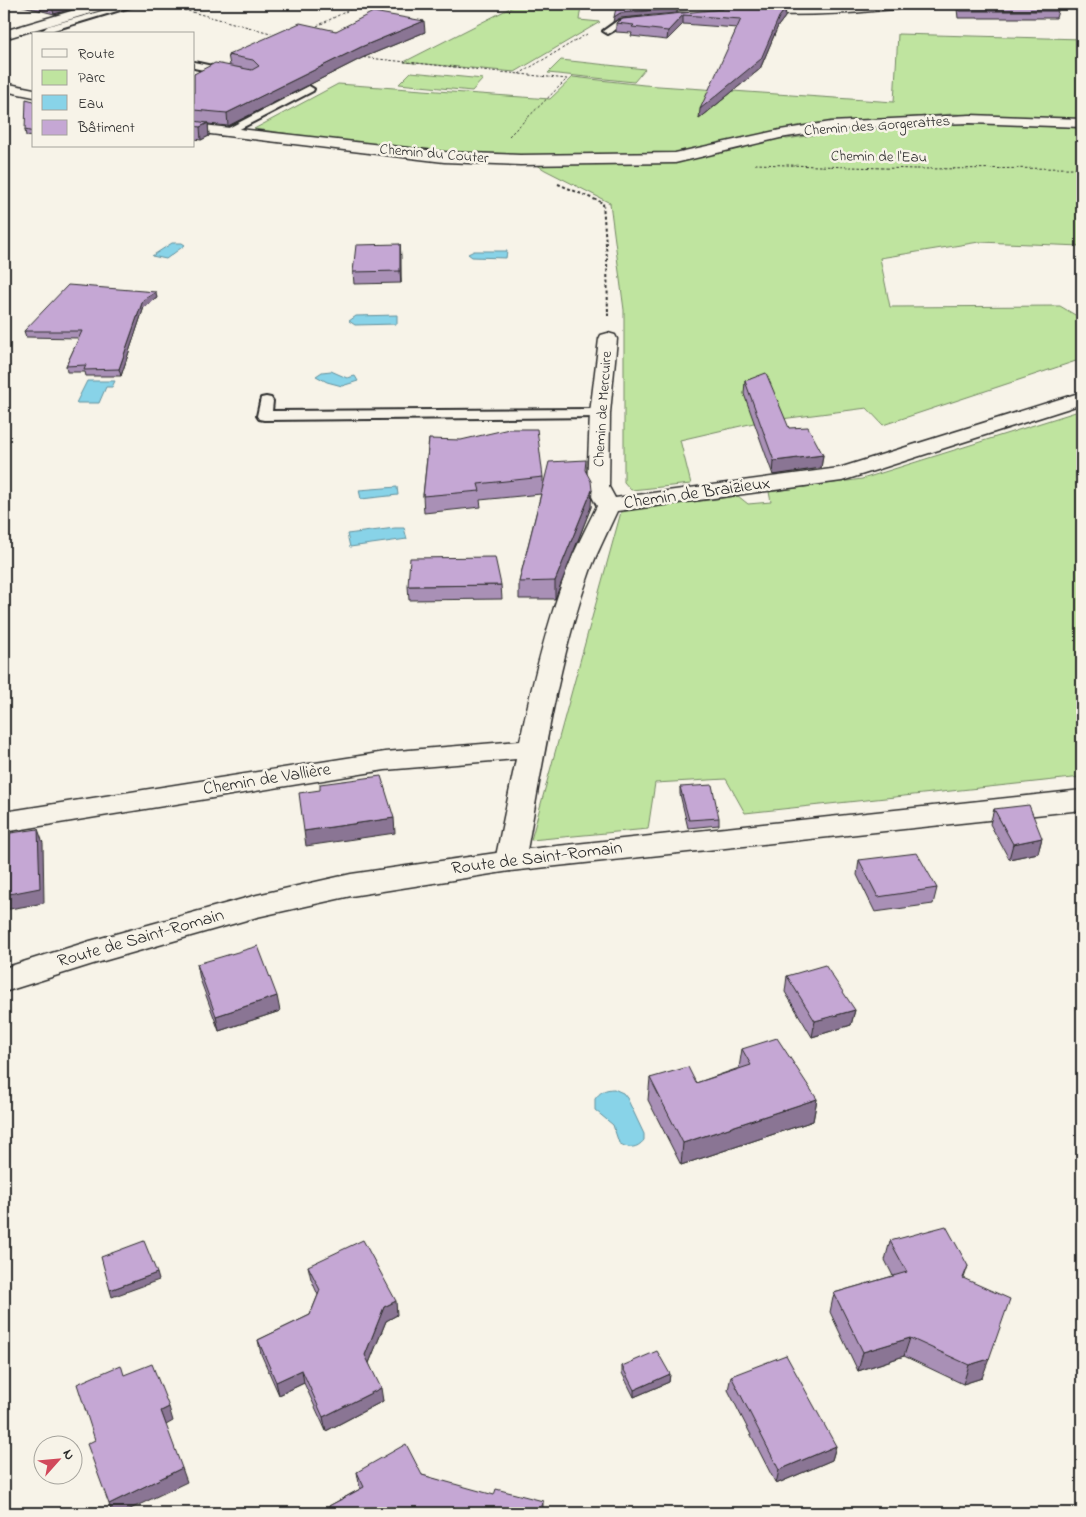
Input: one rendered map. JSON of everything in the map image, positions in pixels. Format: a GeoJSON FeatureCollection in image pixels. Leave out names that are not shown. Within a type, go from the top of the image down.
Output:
{"type":"FeatureCollection","features":[{"type":"Feature","properties":{"kind":"street"},"geometry":{"type":"LineString","coordinates":[[4,35],[107,4]]}},
{"type":"Feature","properties":{"kind":"street"},"geometry":{"type":"LineString","coordinates":[[618,4],[723,9],[843,10],[906,4]]}},
{"type":"Feature","properties":{"kind":"street"},"geometry":{"type":"LineString","coordinates":[[4,87],[32,94]]}},
{"type":"Feature","properties":{"kind":"street","name":"Chemin des Gorgerattes"},"geometry":{"type":"LineString","coordinates":[[675,158],[780,134],[831,126],[970,119],[1082,123]]}},
{"type":"Feature","properties":{"kind":"street","name":"Chemin du Couter"},"geometry":{"type":"LineString","coordinates":[[195,128],[444,157],[520,160],[675,158]]}},
{"type":"Feature","properties":{"kind":"street","name":"Chemin de Mercuire"},"geometry":{"type":"LineString","coordinates":[[608,340],[600,413],[598,487],[608,506]]}},
{"type":"Feature","properties":{"kind":"street","name":"Chemin de Braizieux"},"geometry":{"type":"LineString","coordinates":[[510,861],[532,749],[556,645],[578,572],[608,506],[684,494],[842,474],[1082,398]]}},
{"type":"Feature","properties":{"kind":"street","name":"Chemin de Vallière"},"geometry":{"type":"LineString","coordinates":[[4,822],[385,761],[532,749]]}},
{"type":"Feature","properties":{"kind":"street","name":"Route de Saint-Romain"},"geometry":{"type":"LineString","coordinates":[[4,980],[90,953],[257,906],[352,885],[510,861],[1082,800]]}},
{"type":"Feature","properties":{"kind":"lane"},"geometry":{"type":"LineString","coordinates":[[47,32],[46,31],[52,28],[136,4]]}},
{"type":"Feature","properties":{"kind":"lane"},"geometry":{"type":"LineString","coordinates":[[686,18],[695,15],[721,13],[723,9]]}},
{"type":"Feature","properties":{"kind":"lane"},"geometry":{"type":"LineString","coordinates":[[608,31],[620,23],[648,21]]}},
{"type":"Feature","properties":{"kind":"lane"},"geometry":{"type":"LineString","coordinates":[[195,65],[245,75]]}},
{"type":"Feature","properties":{"kind":"lane"},"geometry":{"type":"LineString","coordinates":[[224,133],[309,89]]}},
{"type":"Feature","properties":{"kind":"lane"},"geometry":{"type":"LineString","coordinates":[[266,402],[264,416],[600,413]]}},
{"type":"Feature","properties":{"kind":"path"},"geometry":{"type":"LineString","coordinates":[[162,4],[277,35]]}},
{"type":"Feature","properties":{"kind":"path"},"geometry":{"type":"LineString","coordinates":[[311,29],[361,4]]}},
{"type":"Feature","properties":{"kind":"path"},"geometry":{"type":"LineString","coordinates":[[358,57],[567,79],[508,137]]}},
{"type":"Feature","properties":{"kind":"path","name":"Chemin de l'Eau"},"geometry":{"type":"LineString","coordinates":[[749,164],[915,169],[1082,168]]}},
{"type":"Feature","properties":{"kind":"path"},"geometry":{"type":"LineString","coordinates":[[558,184],[603,204],[607,259],[608,340]]}},
{"type":"Feature","properties":{"kind":"green space"},"geometry":{"type":"Polygon","coordinates":[[[518,4],[581,6],[579,20],[600,22],[515,72],[404,62],[518,4]]]}},
{"type":"Feature","properties":{"kind":"green space"},"geometry":{"type":"Polygon","coordinates":[[[898,34],[1082,39],[1082,120],[952,114],[827,124],[769,134],[787,139],[839,131],[968,123],[1082,128],[1082,246],[979,242],[880,258],[890,307],[1060,306],[1082,319],[1082,359],[883,425],[867,408],[758,422],[680,440],[691,484],[631,490],[624,482],[624,310],[610,203],[545,170],[523,156],[444,155],[254,129],[338,84],[550,99],[573,77],[644,85],[894,102],[898,34]]]}},
{"type":"Feature","properties":{"kind":"green space"},"geometry":{"type":"Polygon","coordinates":[[[561,60],[645,69],[634,82],[548,73],[561,60]]]}},
{"type":"Feature","properties":{"kind":"green space"},"geometry":{"type":"Polygon","coordinates":[[[411,72],[483,79],[472,91],[399,84],[411,72]]]}},
{"type":"Feature","properties":{"kind":"green space"},"geometry":{"type":"Polygon","coordinates":[[[1082,410],[1082,777],[745,813],[726,779],[655,783],[648,829],[531,840],[621,512],[738,496],[748,504],[771,502],[769,492],[862,479],[1082,410]]]}},
{"type":"Feature","properties":{"kind":"water"},"geometry":{"type":"Polygon","coordinates":[[[172,243],[182,243],[185,245],[166,259],[152,256],[172,243]]]}},
{"type":"Feature","properties":{"kind":"water"},"geometry":{"type":"Polygon","coordinates":[[[474,251],[507,251],[506,258],[472,257],[468,254],[474,251]]]}},
{"type":"Feature","properties":{"kind":"water"},"geometry":{"type":"Polygon","coordinates":[[[397,315],[397,324],[355,325],[349,321],[356,316],[397,315]]]}},
{"type":"Feature","properties":{"kind":"water"},"geometry":{"type":"Polygon","coordinates":[[[331,371],[347,378],[355,376],[358,381],[342,386],[327,382],[316,376],[322,372],[331,371]]]}},
{"type":"Feature","properties":{"kind":"water"},"geometry":{"type":"Polygon","coordinates":[[[87,381],[115,381],[112,387],[106,387],[99,403],[76,403],[87,381]]]}},
{"type":"Feature","properties":{"kind":"water"},"geometry":{"type":"Polygon","coordinates":[[[397,487],[398,495],[361,499],[359,490],[397,487]]]}},
{"type":"Feature","properties":{"kind":"water"},"geometry":{"type":"Polygon","coordinates":[[[404,528],[407,539],[350,547],[347,534],[404,528]]]}},
{"type":"Feature","properties":{"kind":"water"},"geometry":{"type":"Polygon","coordinates":[[[614,1089],[623,1093],[627,1098],[644,1134],[644,1140],[635,1146],[629,1147],[619,1143],[613,1125],[595,1110],[595,1099],[605,1090],[614,1089]]]}},
{"type":"Feature","properties":{"kind":"building"},"geometry":{"type":"Polygon","coordinates":[[[40,4],[64,4],[52,7],[40,4]]]}},
{"type":"Feature","properties":{"kind":"building"},"geometry":{"type":"Polygon","coordinates":[[[617,4],[677,8],[620,13],[614,17],[617,4]]]}},
{"type":"Feature","properties":{"kind":"building"},"geometry":{"type":"Polygon","coordinates":[[[958,4],[1053,4],[1058,11],[959,11],[958,4]]]}},
{"type":"Feature","properties":{"kind":"building"},"geometry":{"type":"Polygon","coordinates":[[[727,6],[786,8],[779,17],[761,59],[700,109],[741,19],[683,15],[668,31],[632,27],[634,25],[616,23],[623,19],[722,9],[727,6]]]}},
{"type":"Feature","properties":{"kind":"building"},"geometry":{"type":"Polygon","coordinates":[[[373,12],[424,21],[361,47],[227,113],[195,110],[195,73],[215,63],[252,70],[259,66],[253,60],[228,55],[300,23],[336,31],[373,12]]]}},
{"type":"Feature","properties":{"kind":"building"},"geometry":{"type":"Polygon","coordinates":[[[26,99],[32,100],[32,132],[25,130],[26,99]]]}},
{"type":"Feature","properties":{"kind":"building"},"geometry":{"type":"Polygon","coordinates":[[[195,121],[208,123],[200,127],[195,126],[195,121]]]}},
{"type":"Feature","properties":{"kind":"building"},"geometry":{"type":"Polygon","coordinates":[[[400,244],[400,271],[353,272],[356,245],[400,244]]]}},
{"type":"Feature","properties":{"kind":"building"},"geometry":{"type":"Polygon","coordinates":[[[68,285],[156,292],[143,300],[119,369],[84,370],[86,365],[66,366],[82,331],[24,331],[68,285]]]}},
{"type":"Feature","properties":{"kind":"building"},"geometry":{"type":"Polygon","coordinates":[[[766,373],[789,428],[808,427],[823,455],[774,461],[745,381],[766,373]]]}},
{"type":"Feature","properties":{"kind":"building"},"geometry":{"type":"Polygon","coordinates":[[[509,429],[537,429],[543,477],[478,484],[480,491],[423,496],[429,439],[461,440],[509,429]]]}},
{"type":"Feature","properties":{"kind":"building"},"geometry":{"type":"Polygon","coordinates":[[[586,460],[585,470],[591,481],[592,490],[555,581],[519,582],[549,462],[586,460]]]}},
{"type":"Feature","properties":{"kind":"building"},"geometry":{"type":"Polygon","coordinates":[[[495,557],[501,585],[408,586],[410,558],[495,557]]]}},
{"type":"Feature","properties":{"kind":"building"},"geometry":{"type":"Polygon","coordinates":[[[381,776],[394,818],[304,831],[299,793],[320,790],[320,784],[381,776]]]}},
{"type":"Feature","properties":{"kind":"building"},"geometry":{"type":"Polygon","coordinates":[[[712,785],[719,818],[689,820],[680,787],[712,785]]]}},
{"type":"Feature","properties":{"kind":"building"},"geometry":{"type":"Polygon","coordinates":[[[1029,805],[1042,838],[1013,844],[994,809],[1029,805]]]}},
{"type":"Feature","properties":{"kind":"building"},"geometry":{"type":"Polygon","coordinates":[[[38,829],[40,888],[4,895],[4,834],[38,829]]]}},
{"type":"Feature","properties":{"kind":"building"},"geometry":{"type":"Polygon","coordinates":[[[917,853],[937,888],[878,897],[859,860],[917,853]]]}},
{"type":"Feature","properties":{"kind":"building"},"geometry":{"type":"Polygon","coordinates":[[[258,946],[277,996],[216,1016],[197,964],[258,946]]]}},
{"type":"Feature","properties":{"kind":"building"},"geometry":{"type":"Polygon","coordinates":[[[825,965],[855,1010],[815,1021],[787,976],[825,965]]]}},
{"type":"Feature","properties":{"kind":"building"},"geometry":{"type":"Polygon","coordinates":[[[777,1038],[817,1099],[683,1143],[650,1078],[688,1067],[696,1083],[751,1065],[742,1049],[777,1038]]]}},
{"type":"Feature","properties":{"kind":"building"},"geometry":{"type":"Polygon","coordinates":[[[946,1226],[968,1266],[963,1278],[1010,1299],[989,1359],[969,1365],[910,1338],[863,1352],[834,1293],[907,1272],[890,1241],[946,1226]]]}},
{"type":"Feature","properties":{"kind":"building"},"geometry":{"type":"Polygon","coordinates":[[[363,1240],[396,1301],[384,1307],[365,1355],[381,1388],[323,1417],[302,1370],[276,1382],[258,1340],[310,1315],[320,1290],[308,1266],[363,1240]]]}},
{"type":"Feature","properties":{"kind":"building"},"geometry":{"type":"Polygon","coordinates":[[[144,1241],[157,1273],[110,1290],[101,1257],[144,1241]]]}},
{"type":"Feature","properties":{"kind":"building"},"geometry":{"type":"Polygon","coordinates":[[[657,1351],[670,1374],[634,1390],[622,1366],[657,1351]]]}},
{"type":"Feature","properties":{"kind":"building"},"geometry":{"type":"Polygon","coordinates":[[[786,1355],[836,1446],[779,1470],[731,1376],[786,1355]]]}},
{"type":"Feature","properties":{"kind":"building"},"geometry":{"type":"Polygon","coordinates":[[[152,1364],[169,1407],[161,1411],[182,1468],[109,1504],[87,1444],[95,1440],[77,1384],[121,1365],[124,1375],[152,1364]]]}},
{"type":"Feature","properties":{"kind":"building"},"geometry":{"type":"Polygon","coordinates":[[[406,1444],[422,1475],[494,1495],[496,1489],[543,1501],[540,1513],[332,1513],[329,1506],[364,1487],[357,1472],[406,1444]]]}}]}
